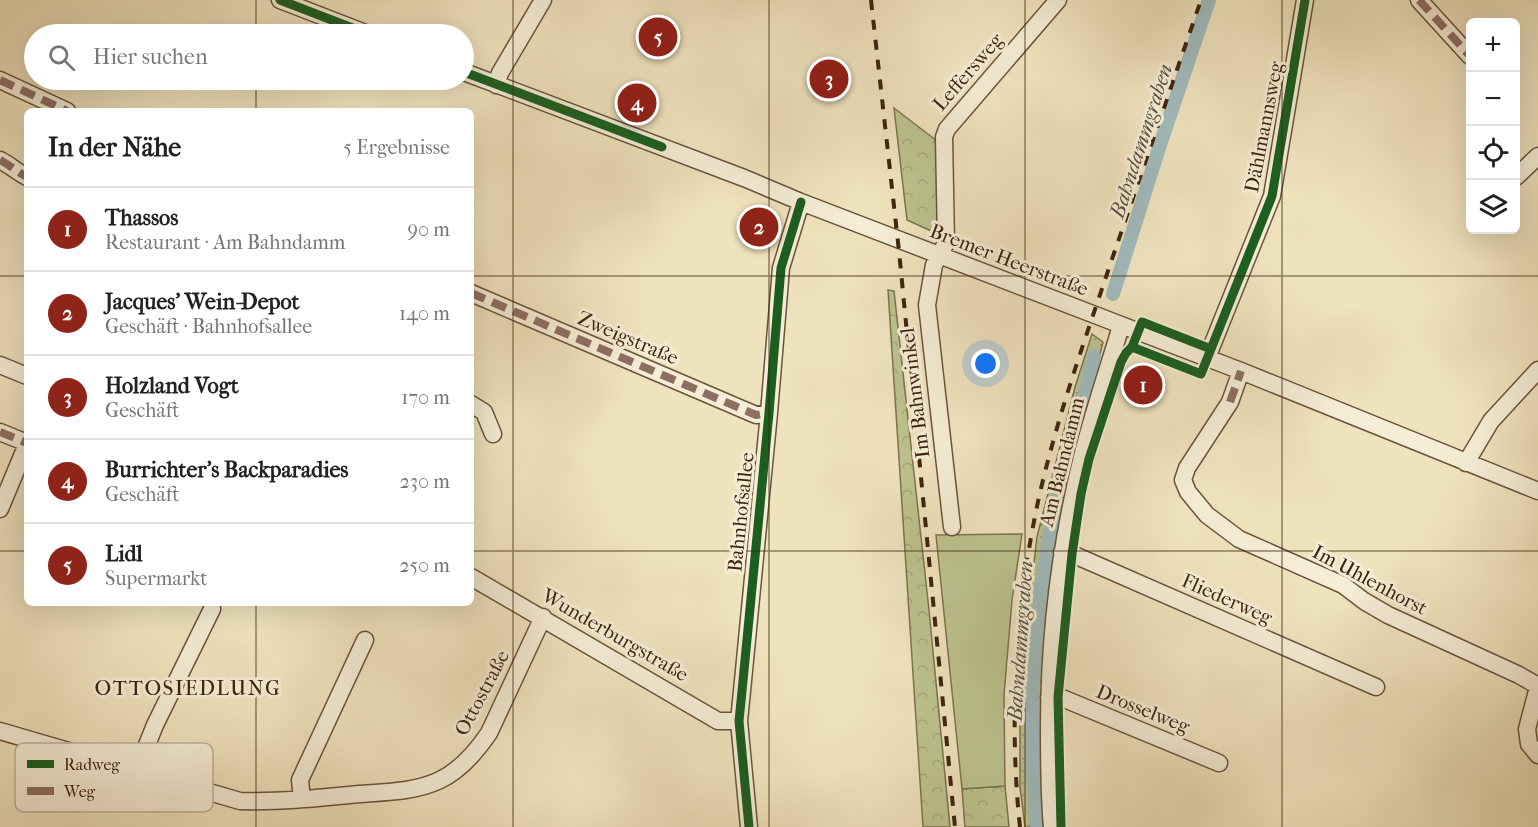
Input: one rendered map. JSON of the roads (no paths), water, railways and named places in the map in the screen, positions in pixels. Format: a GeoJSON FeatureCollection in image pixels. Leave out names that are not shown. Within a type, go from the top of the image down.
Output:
{"type":"FeatureCollection","features":[{"type":"Feature","properties":{"kind":"street"},"geometry":{"type":"LineString","coordinates":[[280,0],[342,24]]}},
{"type":"Feature","properties":{"kind":"street"},"geometry":{"type":"LineString","coordinates":[[496,85],[500,73],[543,0]]}},
{"type":"Feature","properties":{"kind":"street","name":"Leffersweg"},"geometry":{"type":"LineString","coordinates":[[940,256],[946,243],[944,137],[947,129],[1058,0]]}},
{"type":"Feature","properties":{"kind":"street","name":"Dählmannsweg"},"geometry":{"type":"LineString","coordinates":[[1207,358],[1272,196],[1305,0]]}},
{"type":"Feature","properties":{"kind":"street"},"geometry":{"type":"LineString","coordinates":[[1419,0],[1466,52]]}},
{"type":"Feature","properties":{"kind":"street","name":"Bremer Heerstraße"},"geometry":{"type":"LineString","coordinates":[[474,76],[744,177],[801,202],[1241,371],[1538,490]]}},
{"type":"Feature","properties":{"kind":"street"},"geometry":{"type":"LineString","coordinates":[[0,80],[61,108]]}},
{"type":"Feature","properties":{"kind":"street"},"geometry":{"type":"LineString","coordinates":[[1520,172],[1538,156]]}},
{"type":"Feature","properties":{"kind":"street"},"geometry":{"type":"LineString","coordinates":[[0,160],[24,176]]}},
{"type":"Feature","properties":{"kind":"street","name":"Bahnhofsallee"},"geometry":{"type":"LineString","coordinates":[[749,827],[740,721],[781,268],[801,202]]}},
{"type":"Feature","properties":{"kind":"street","name":"Im Bahnwinkel"},"geometry":{"type":"LineString","coordinates":[[940,256],[934,265],[928,296],[928,324],[952,527]]}},
{"type":"Feature","properties":{"kind":"street","name":"Zweigstraße"},"geometry":{"type":"LineString","coordinates":[[474,294],[756,415],[769,414]]}},
{"type":"Feature","properties":{"kind":"street","name":"Am Bahndamm"},"geometry":{"type":"LineString","coordinates":[[1052,827],[1049,785],[1049,697],[1052,633],[1062,552],[1082,456],[1121,326]]}},
{"type":"Feature","properties":{"kind":"street"},"geometry":{"type":"LineString","coordinates":[[0,365],[24,375]]}},
{"type":"Feature","properties":{"kind":"street"},"geometry":{"type":"LineString","coordinates":[[1466,463],[1491,421],[1538,370]]}},
{"type":"Feature","properties":{"kind":"street","name":"Im Uhlenhorst"},"geometry":{"type":"LineString","coordinates":[[1241,371],[1230,402],[1187,468],[1183,480],[1188,492],[1207,515],[1239,539],[1343,585],[1388,615],[1519,675],[1538,686],[1527,729],[1529,744],[1538,755]]}},
{"type":"Feature","properties":{"kind":"street"},"geometry":{"type":"LineString","coordinates":[[474,406],[484,412],[493,434]]}},
{"type":"Feature","properties":{"kind":"street"},"geometry":{"type":"LineString","coordinates":[[0,432],[24,442]]}},
{"type":"Feature","properties":{"kind":"street"},"geometry":{"type":"LineString","coordinates":[[0,509],[24,450]]}},
{"type":"Feature","properties":{"kind":"street","name":"Fliederweg"},"geometry":{"type":"LineString","coordinates":[[1062,552],[1072,554],[1376,687]]}},
{"type":"Feature","properties":{"kind":"street","name":"Wunderburgstraße"},"geometry":{"type":"LineString","coordinates":[[474,579],[718,721],[740,721]]}},
{"type":"Feature","properties":{"kind":"street"},"geometry":{"type":"LineString","coordinates":[[148,743],[212,609]]}},
{"type":"Feature","properties":{"kind":"street","name":"Ottostraße"},"geometry":{"type":"LineString","coordinates":[[213,793],[240,801],[302,799],[407,790],[429,785],[459,769],[489,733],[543,617]]}},
{"type":"Feature","properties":{"kind":"street"},"geometry":{"type":"LineString","coordinates":[[302,799],[300,780],[365,640]]}},
{"type":"Feature","properties":{"kind":"street","name":"Drosselweg"},"geometry":{"type":"LineString","coordinates":[[1049,697],[1062,698],[1219,763]]}},
{"type":"Feature","properties":{"kind":"street","name":"Ottostraße"},"geometry":{"type":"LineString","coordinates":[[0,731],[40,743]]}},
{"type":"Feature","properties":{"kind":"waterway","name":"Bahndammgraben"},"geometry":{"type":"LineString","coordinates":[[1113,294],[1209,0]]}},
{"type":"Feature","properties":{"kind":"waterway","name":"Bahndammgraben"},"geometry":{"type":"LineString","coordinates":[[1037,827],[1032,713],[1040,599],[1052,524],[1094,356]]}},
{"type":"Feature","properties":{"kind":"railway"},"geometry":{"type":"LineString","coordinates":[[871,0],[899,251],[955,827]]}},
{"type":"Feature","properties":{"kind":"railway"},"geometry":{"type":"LineString","coordinates":[[1020,827],[1016,781],[1015,687],[1023,590],[1039,497],[1079,357],[1201,0]]}},
{"type":"Feature","properties":{"kind":"place","name":"Lidl"},"geometry":{"type":"Point","coordinates":[658,37]}},
{"type":"Feature","properties":{"kind":"place","name":"Holzland Vogt"},"geometry":{"type":"Point","coordinates":[829,79]}},
{"type":"Feature","properties":{"kind":"place","name":"Burrichter's Backparadies"},"geometry":{"type":"Point","coordinates":[637,103]}},
{"type":"Feature","properties":{"kind":"place","name":"Jacques' Wein-Depot"},"geometry":{"type":"Point","coordinates":[759,227]}},
{"type":"Feature","properties":{"kind":"place","name":"Thassos"},"geometry":{"type":"Point","coordinates":[1143,385]}},
{"type":"Feature","properties":{"kind":"district","name":"OTTOSIEDLUNG"},"geometry":{"type":"Point","coordinates":[188,688]}}]}
